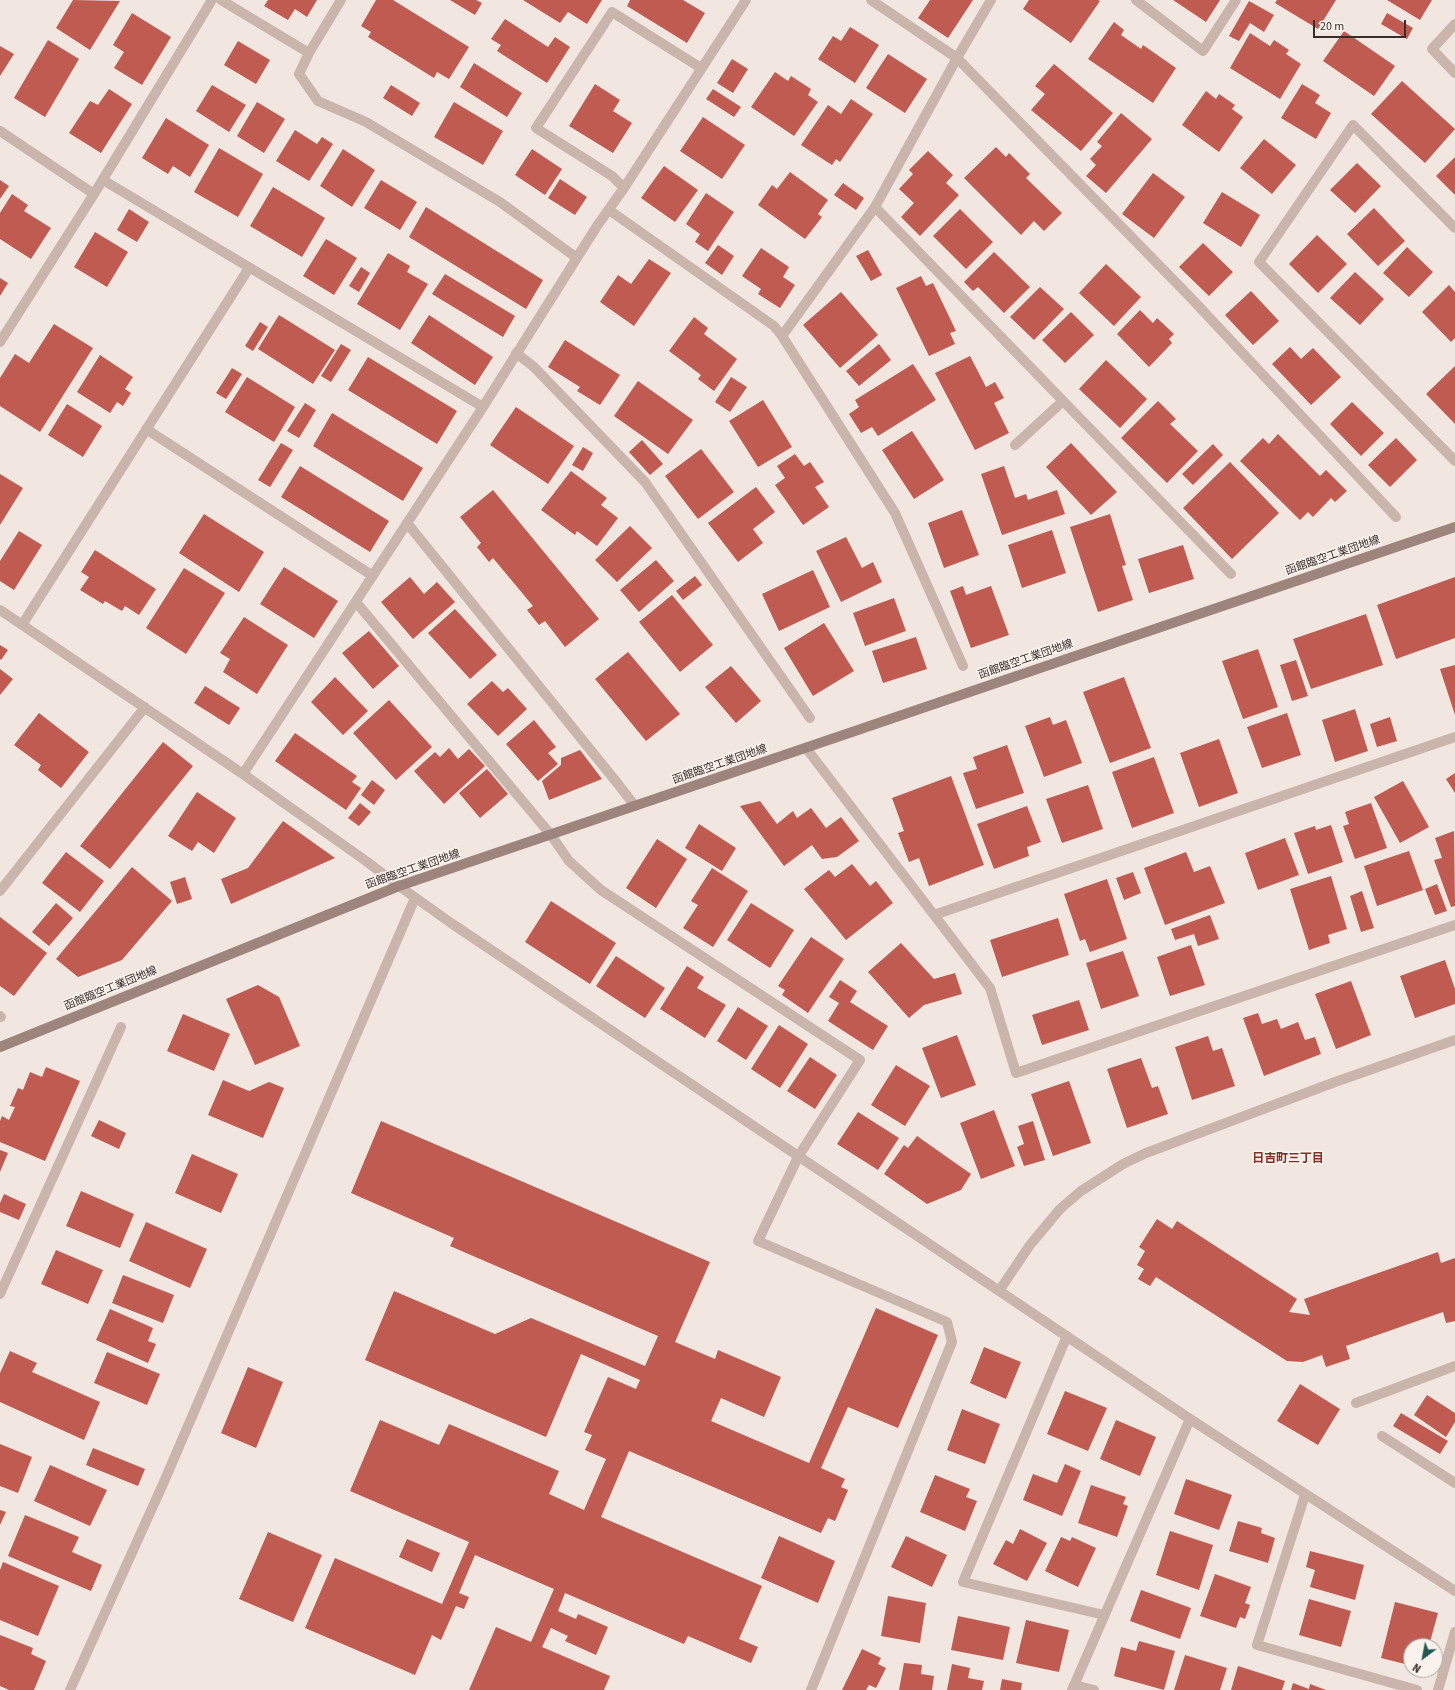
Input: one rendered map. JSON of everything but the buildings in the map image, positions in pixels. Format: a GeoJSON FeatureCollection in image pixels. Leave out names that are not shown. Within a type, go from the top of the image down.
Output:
{"type":"FeatureCollection","features":[{"type":"Feature","properties":{"kind":"main road","name":"函館臨空工業団地線"},"geometry":{"type":"LineString","coordinates":[[0,1047],[399,886],[1455,527]]}},
{"type":"Feature","properties":{"kind":"street"},"geometry":{"type":"LineString","coordinates":[[0,342],[103,180],[212,0]]}},
{"type":"Feature","properties":{"kind":"street"},"geometry":{"type":"LineString","coordinates":[[221,0],[309,53]]}},
{"type":"Feature","properties":{"kind":"street"},"geometry":{"type":"LineString","coordinates":[[341,0],[309,53],[299,74],[318,101],[366,122],[500,202],[577,258]]}},
{"type":"Feature","properties":{"kind":"street"},"geometry":{"type":"LineString","coordinates":[[243,774],[483,407],[577,258],[746,0]]}},
{"type":"Feature","properties":{"kind":"street"},"geometry":{"type":"LineString","coordinates":[[871,0],[956,58],[1191,298],[1396,517]]}},
{"type":"Feature","properties":{"kind":"street"},"geometry":{"type":"LineString","coordinates":[[782,336],[875,207],[956,58],[990,0]]}},
{"type":"Feature","properties":{"kind":"street"},"geometry":{"type":"LineString","coordinates":[[1136,0],[1203,50],[1236,0]]}},
{"type":"Feature","properties":{"kind":"street"},"geometry":{"type":"LineString","coordinates":[[624,188],[612,176],[536,128],[540,121],[612,12],[701,68]]}},
{"type":"Feature","properties":{"kind":"street"},"geometry":{"type":"LineString","coordinates":[[1455,24],[1432,49],[1455,73]]}},
{"type":"Feature","properties":{"kind":"street"},"geometry":{"type":"LineString","coordinates":[[1455,228],[1353,125],[1259,262],[1455,461]]}},
{"type":"Feature","properties":{"kind":"street"},"geometry":{"type":"LineString","coordinates":[[0,130],[94,194]]}},
{"type":"Feature","properties":{"kind":"street"},"geometry":{"type":"LineString","coordinates":[[103,180],[483,407]]}},
{"type":"Feature","properties":{"kind":"street"},"geometry":{"type":"LineString","coordinates":[[875,207],[1231,574]]}},
{"type":"Feature","properties":{"kind":"street"},"geometry":{"type":"LineString","coordinates":[[609,210],[774,326],[782,336],[895,513],[963,666]]}},
{"type":"Feature","properties":{"kind":"street"},"geometry":{"type":"LineString","coordinates":[[22,625],[249,268]]}},
{"type":"Feature","properties":{"kind":"street"},"geometry":{"type":"LineString","coordinates":[[516,353],[534,367],[645,482],[810,718]]}},
{"type":"Feature","properties":{"kind":"street"},"geometry":{"type":"LineString","coordinates":[[1015,445],[1063,400]]}},
{"type":"Feature","properties":{"kind":"street"},"geometry":{"type":"LineString","coordinates":[[146,429],[373,576]]}},
{"type":"Feature","properties":{"kind":"street"},"geometry":{"type":"LineString","coordinates":[[407,523],[635,806]]}},
{"type":"Feature","properties":{"kind":"street"},"geometry":{"type":"LineString","coordinates":[[356,602],[552,835],[569,860],[601,890],[860,1060],[798,1157],[758,1241],[947,1322],[952,1342],[811,1690]]}},
{"type":"Feature","properties":{"kind":"street"},"geometry":{"type":"LineString","coordinates":[[0,610],[243,774],[366,860],[415,898],[798,1157],[1305,1495],[1455,1591]]}},
{"type":"Feature","properties":{"kind":"street"},"geometry":{"type":"LineString","coordinates":[[0,891],[145,707]]}},
{"type":"Feature","properties":{"kind":"street"},"geometry":{"type":"LineString","coordinates":[[934,915],[1455,737]]}},
{"type":"Feature","properties":{"kind":"street"},"geometry":{"type":"LineString","coordinates":[[806,748],[990,988],[1016,1073],[1455,925]]}},
{"type":"Feature","properties":{"kind":"street"},"geometry":{"type":"LineString","coordinates":[[70,1690],[163,1484],[415,898]]}},
{"type":"Feature","properties":{"kind":"street"},"geometry":{"type":"LineString","coordinates":[[0,1294],[121,1026]]}},
{"type":"Feature","properties":{"kind":"street"},"geometry":{"type":"LineString","coordinates":[[999,1291],[1030,1245],[1060,1209],[1081,1191],[1123,1164],[1146,1153],[1335,1082],[1455,1040]]}},
{"type":"Feature","properties":{"kind":"street"},"geometry":{"type":"LineString","coordinates":[[1066,1336],[963,1582],[1104,1615]]}},
{"type":"Feature","properties":{"kind":"street"},"geometry":{"type":"LineString","coordinates":[[1356,1403],[1455,1366]]}},
{"type":"Feature","properties":{"kind":"street"},"geometry":{"type":"LineString","coordinates":[[1094,1690],[1073,1687],[1190,1419]]}},
{"type":"Feature","properties":{"kind":"street"},"geometry":{"type":"LineString","coordinates":[[1382,1436],[1455,1483]]}},
{"type":"Feature","properties":{"kind":"street"},"geometry":{"type":"LineString","coordinates":[[1305,1495],[1256,1644],[1417,1690]]}},
{"type":"Feature","properties":{"kind":"street"},"geometry":{"type":"LineString","coordinates":[[1438,1690],[1455,1632]]}},
{"type":"Feature","properties":{"kind":"district","name":"日吉町三丁目"},"geometry":{"type":"Point","coordinates":[1288,1159]}}]}
